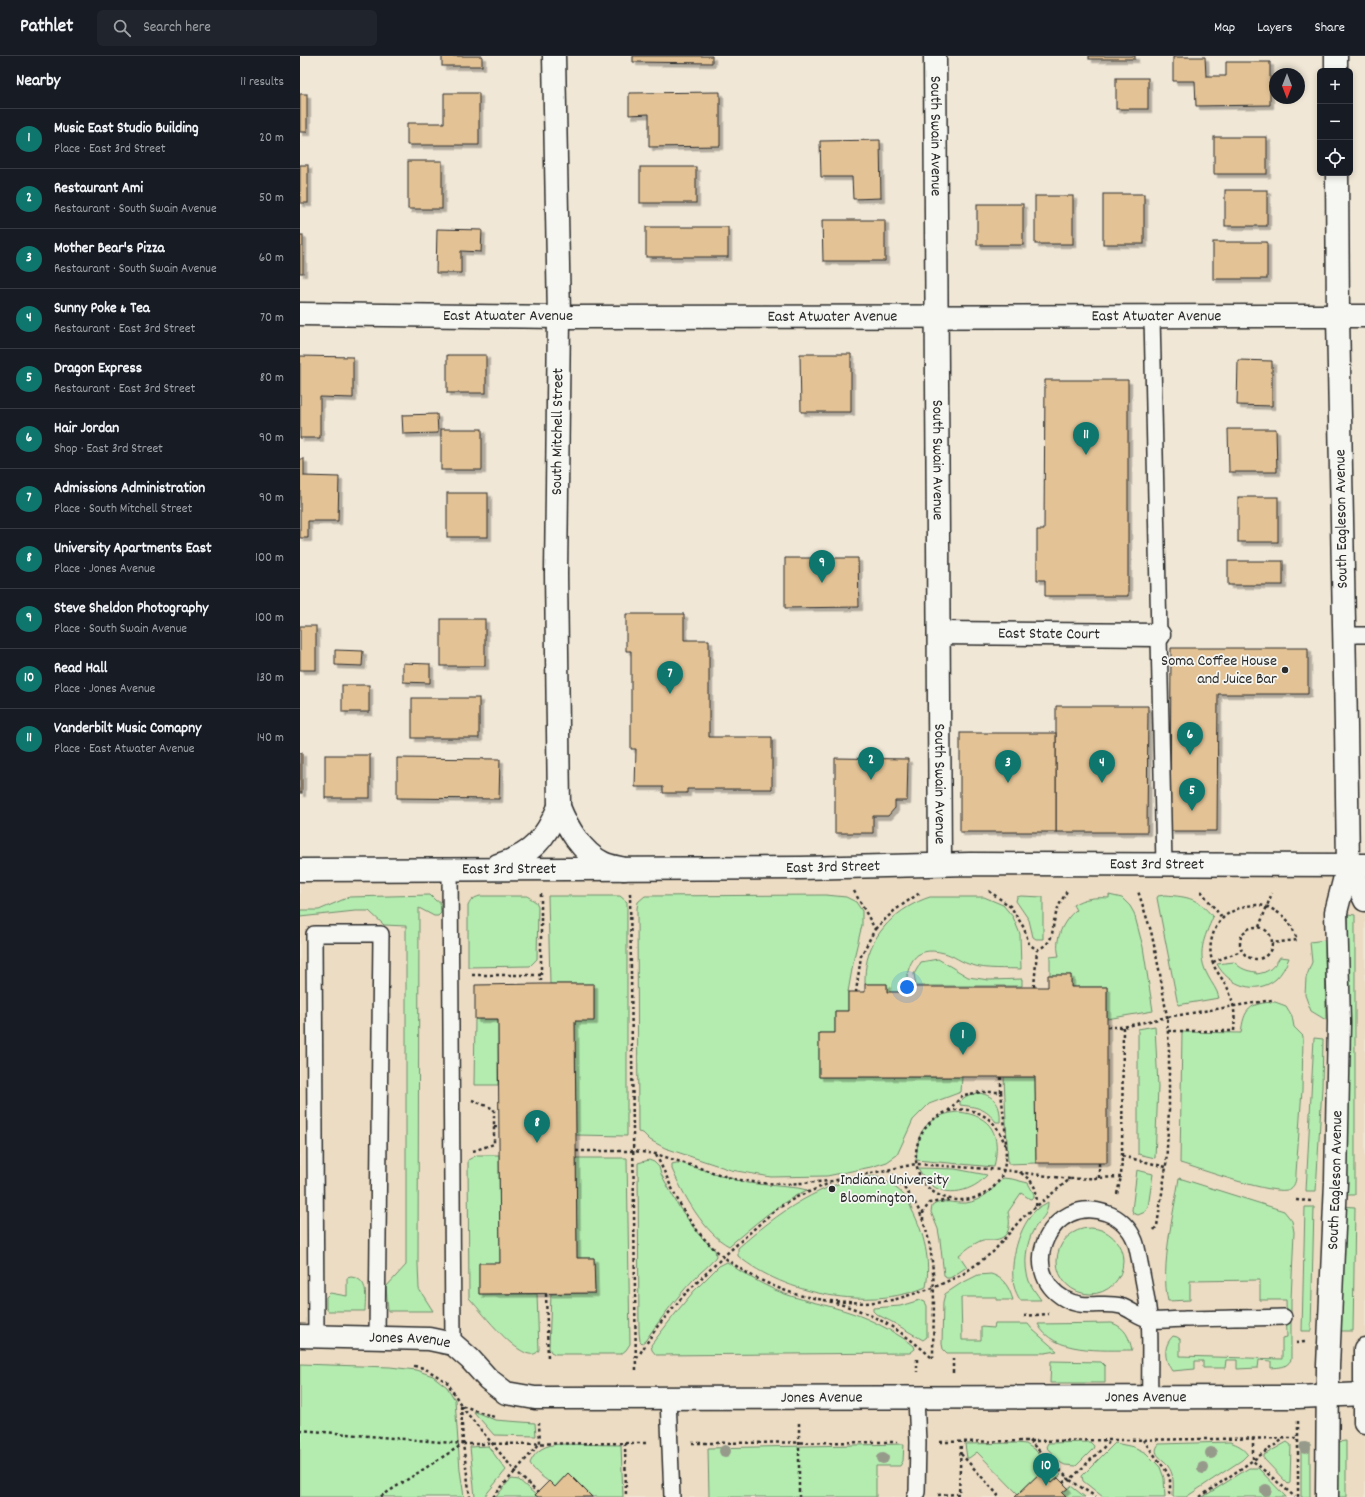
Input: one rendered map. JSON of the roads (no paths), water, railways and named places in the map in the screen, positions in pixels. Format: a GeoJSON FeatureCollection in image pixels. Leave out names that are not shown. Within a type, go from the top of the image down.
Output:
{"type":"FeatureCollection","features":[{"type":"Feature","properties":{"kind":"street","name":"South Mitchell Street"},"geometry":{"type":"LineString","coordinates":[[473,869],[496,866],[510,862],[534,847],[548,830],[559,807],[556,574],[559,317],[554,56]]}},
{"type":"Feature","properties":{"kind":"street","name":"South Swain Avenue"},"geometry":{"type":"LineString","coordinates":[[936,56],[940,864]]}},
{"type":"Feature","properties":{"kind":"street"},"geometry":{"type":"LineString","coordinates":[[1336,56],[1336,68]]}},
{"type":"Feature","properties":{"kind":"street","name":"South Eagleson Avenue"},"geometry":{"type":"LineString","coordinates":[[1337,176],[1338,316],[1355,635],[1356,865],[1365,900]]}},
{"type":"Feature","properties":{"kind":"street","name":"East Atwater Avenue"},"geometry":{"type":"LineString","coordinates":[[300,314],[559,317],[1365,316]]}},
{"type":"Feature","properties":{"kind":"street","name":"East State Court"},"geometry":{"type":"LineString","coordinates":[[939,633],[1159,635]]}},
{"type":"Feature","properties":{"kind":"street","name":"South Mitchell Street"},"geometry":{"type":"LineString","coordinates":[[559,807],[572,832],[590,854],[604,864],[624,869]]}},
{"type":"Feature","properties":{"kind":"street","name":"East 3rd Street"},"geometry":{"type":"LineString","coordinates":[[300,870],[801,868],[940,864],[1356,865]]}},
{"type":"Feature","properties":{"kind":"street","name":"South Eagleson Avenue"},"geometry":{"type":"LineString","coordinates":[[1327,1497],[1328,1396],[1336,1189],[1340,1022],[1336,912],[1356,865]]}},
{"type":"Feature","properties":{"kind":"street","name":"Jones Avenue"},"geometry":{"type":"LineString","coordinates":[[308,1336],[429,1339],[453,1344],[470,1359],[488,1379],[506,1392],[535,1398],[1298,1397],[1364,1394]]}},
{"type":"Feature","properties":{"kind":"street"},"geometry":{"type":"LineString","coordinates":[[1365,1349],[1365,1422]]}},
{"type":"Feature","properties":{"kind":"lane"},"geometry":{"type":"LineString","coordinates":[[1152,316],[1164,865]]}},
{"type":"Feature","properties":{"kind":"lane"},"geometry":{"type":"LineString","coordinates":[[450,869],[453,1344]]}},
{"type":"Feature","properties":{"kind":"lane"},"geometry":{"type":"LineString","coordinates":[[308,1336],[314,934],[381,934],[378,1338]]}},
{"type":"Feature","properties":{"kind":"lane"},"geometry":{"type":"LineString","coordinates":[[1150,1397],[1149,1320],[1147,1296],[1135,1241],[1130,1231],[1122,1222],[1112,1215],[1100,1210],[1086,1209],[1073,1212],[1060,1220],[1049,1231],[1043,1245],[1041,1259],[1043,1271],[1048,1282],[1055,1291],[1064,1298],[1085,1306],[1121,1306],[1149,1320],[1284,1317]]}},
{"type":"Feature","properties":{"kind":"lane"},"geometry":{"type":"LineString","coordinates":[[668,1398],[672,1497]]}},
{"type":"Feature","properties":{"kind":"lane"},"geometry":{"type":"LineString","coordinates":[[915,1497],[917,1492],[918,1442],[916,1398]]}},
{"type":"Feature","properties":{"kind":"place","name":"Vanderbilt Music Comapny"},"geometry":{"type":"Point","coordinates":[1086,455]}},
{"type":"Feature","properties":{"kind":"place","name":"Steve Sheldon Photography"},"geometry":{"type":"Point","coordinates":[822,583]}},
{"type":"Feature","properties":{"kind":"place","name":"Soma Coffee House and Juice Bar"},"geometry":{"type":"Point","coordinates":[1285,670]}},
{"type":"Feature","properties":{"kind":"place","name":"Admissions Administration"},"geometry":{"type":"Point","coordinates":[670,694]}},
{"type":"Feature","properties":{"kind":"place","name":"Hair Jordan"},"geometry":{"type":"Point","coordinates":[1190,755]}},
{"type":"Feature","properties":{"kind":"place","name":"Restaurant Ami"},"geometry":{"type":"Point","coordinates":[871,780]}},
{"type":"Feature","properties":{"kind":"place","name":"Mother Bear's Pizza"},"geometry":{"type":"Point","coordinates":[1008,783]}},
{"type":"Feature","properties":{"kind":"place","name":"Sunny Poke & Tea"},"geometry":{"type":"Point","coordinates":[1102,783]}},
{"type":"Feature","properties":{"kind":"place","name":"Dragon Express"},"geometry":{"type":"Point","coordinates":[1192,811]}},
{"type":"Feature","properties":{"kind":"place","name":"Music East Studio Building"},"geometry":{"type":"Point","coordinates":[963,1055]}},
{"type":"Feature","properties":{"kind":"place","name":"University Apartments East"},"geometry":{"type":"Point","coordinates":[537,1143]}},
{"type":"Feature","properties":{"kind":"place","name":"Indiana University Bloomington"},"geometry":{"type":"Point","coordinates":[832,1189]}},
{"type":"Feature","properties":{"kind":"place","name":"Read Hall"},"geometry":{"type":"Point","coordinates":[1046,1486]}}]}
